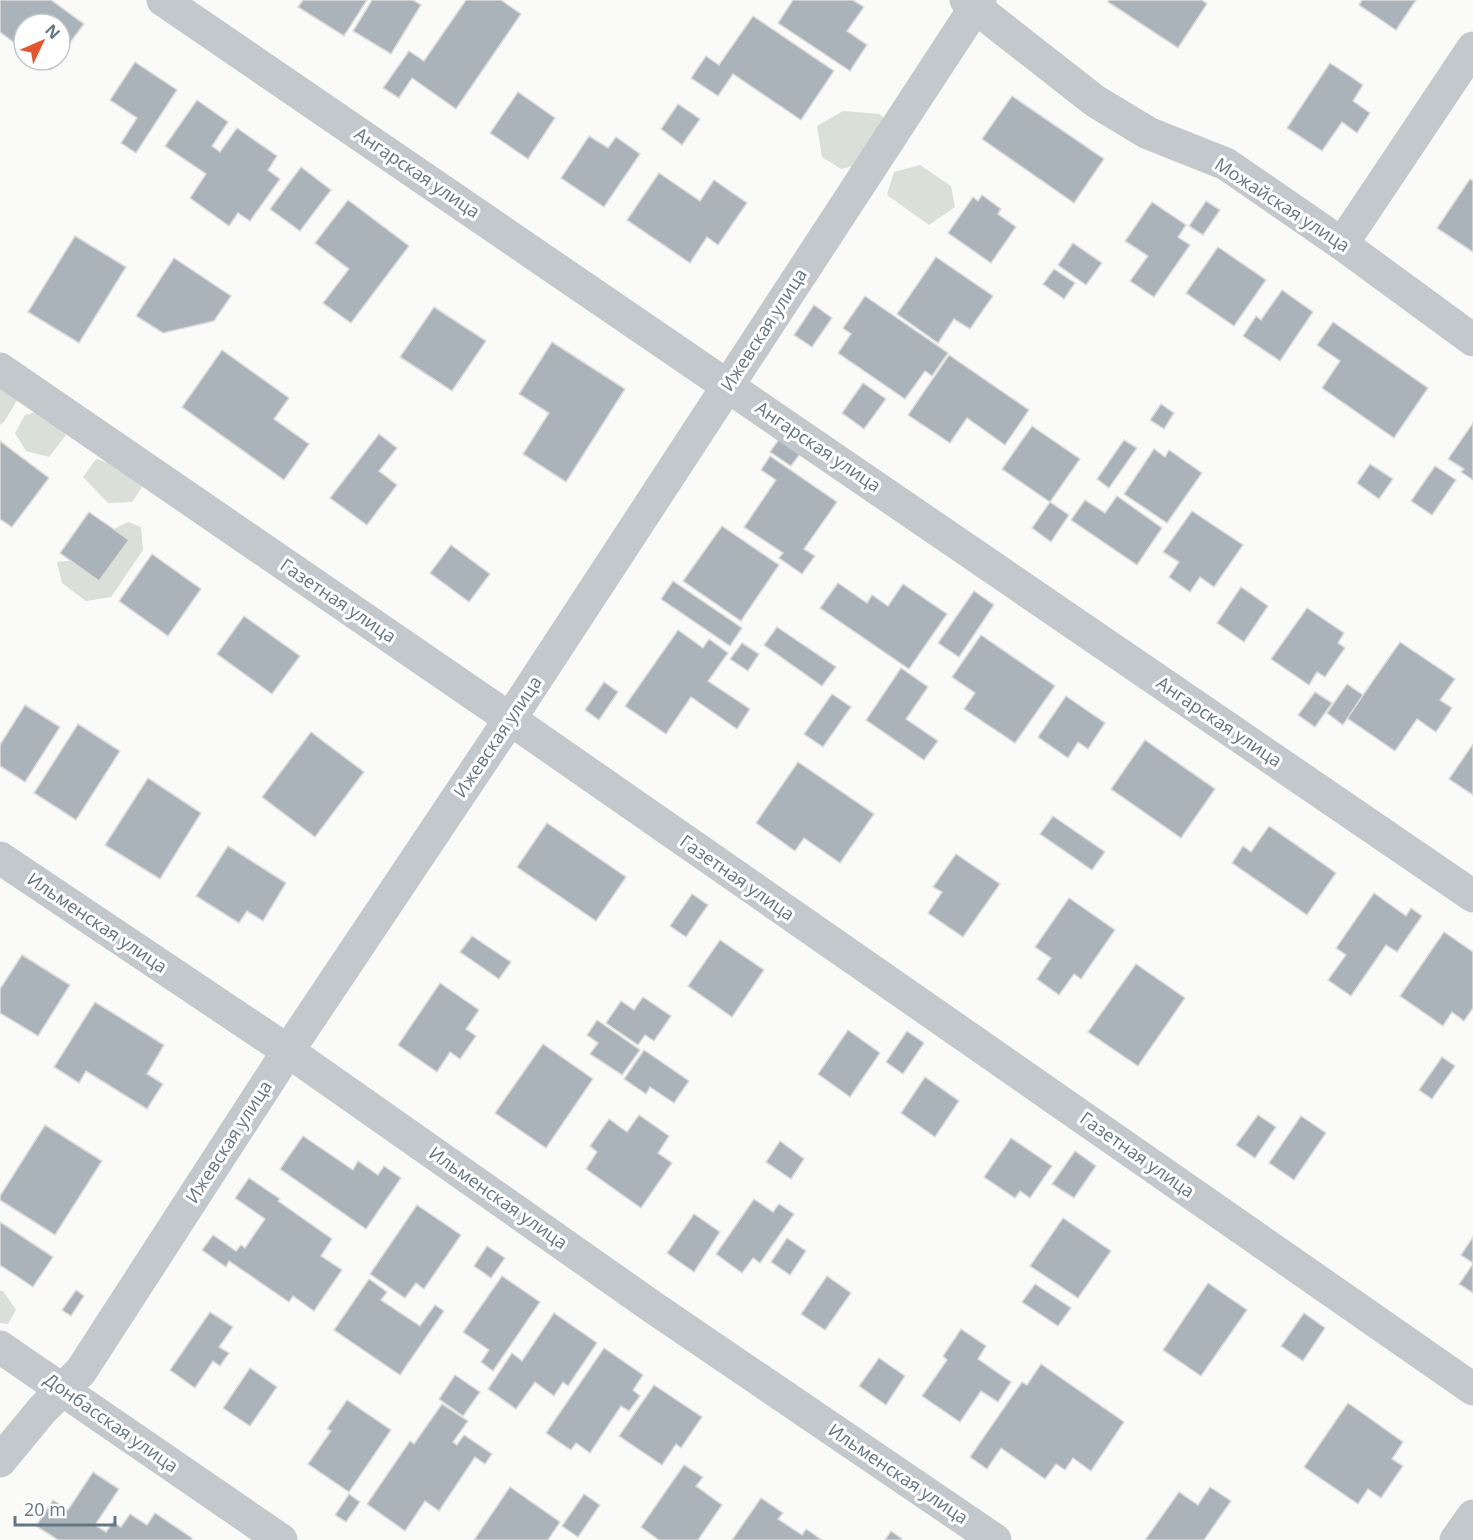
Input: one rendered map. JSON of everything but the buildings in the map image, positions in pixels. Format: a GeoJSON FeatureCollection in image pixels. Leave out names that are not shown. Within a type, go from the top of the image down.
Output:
{"type":"FeatureCollection","features":[{"type":"Feature","properties":{"kind":"street","name":"Ангарская улица"},"geometry":{"type":"LineString","coordinates":[[163,0],[1473,896]]}},
{"type":"Feature","properties":{"kind":"street","name":"Ижевская улица"},"geometry":{"type":"LineString","coordinates":[[0,1461],[42,1410],[81,1371],[288,1051],[510,719],[728,385],[973,2]]}},
{"type":"Feature","properties":{"kind":"street","name":"Можайская улица"},"geometry":{"type":"LineString","coordinates":[[973,2],[1095,101],[1148,133],[1226,164],[1342,244],[1473,340]]}},
{"type":"Feature","properties":{"kind":"street"},"geometry":{"type":"LineString","coordinates":[[1342,244],[1473,48]]}},
{"type":"Feature","properties":{"kind":"street","name":"Газетная улица"},"geometry":{"type":"LineString","coordinates":[[0,369],[510,719],[1473,1389]]}},
{"type":"Feature","properties":{"kind":"street","name":"Ильменская улица"},"geometry":{"type":"LineString","coordinates":[[0,858],[288,1051],[654,1308],[995,1540]]}},
{"type":"Feature","properties":{"kind":"street","name":"Донбасская улица"},"geometry":{"type":"LineString","coordinates":[[0,1347],[280,1540]]}},
{"type":"Feature","properties":{"kind":"street"},"geometry":{"type":"LineString","coordinates":[[1456,1540],[1473,1516]]}},
{"type":"Feature","properties":{"kind":"shaded area"},"geometry":{"type":"Polygon","coordinates":[[[843,111],[879,114],[901,132],[889,157],[841,169],[822,157],[817,126],[843,111]]]}},
{"type":"Feature","properties":{"kind":"shaded area"},"geometry":{"type":"Polygon","coordinates":[[[920,165],[951,186],[955,207],[929,225],[887,195],[894,172],[920,165]]]}},
{"type":"Feature","properties":{"kind":"shaded area"},"geometry":{"type":"Polygon","coordinates":[[[0,377],[19,397],[0,425],[0,377]]]}},
{"type":"Feature","properties":{"kind":"shaded area"},"geometry":{"type":"Polygon","coordinates":[[[40,411],[56,420],[66,435],[49,457],[26,451],[15,433],[25,415],[40,411]]]}},
{"type":"Feature","properties":{"kind":"shaded area"},"geometry":{"type":"Polygon","coordinates":[[[96,459],[120,467],[142,487],[132,502],[108,503],[83,477],[96,459]]]}},
{"type":"Feature","properties":{"kind":"shaded area"},"geometry":{"type":"Polygon","coordinates":[[[128,522],[141,527],[143,550],[111,597],[86,601],[62,583],[57,562],[79,560],[106,533],[128,522]]]}},
{"type":"Feature","properties":{"kind":"shaded area"},"geometry":{"type":"Polygon","coordinates":[[[0,1291],[3,1291],[16,1310],[8,1324],[0,1323],[0,1291]]]}}]}
